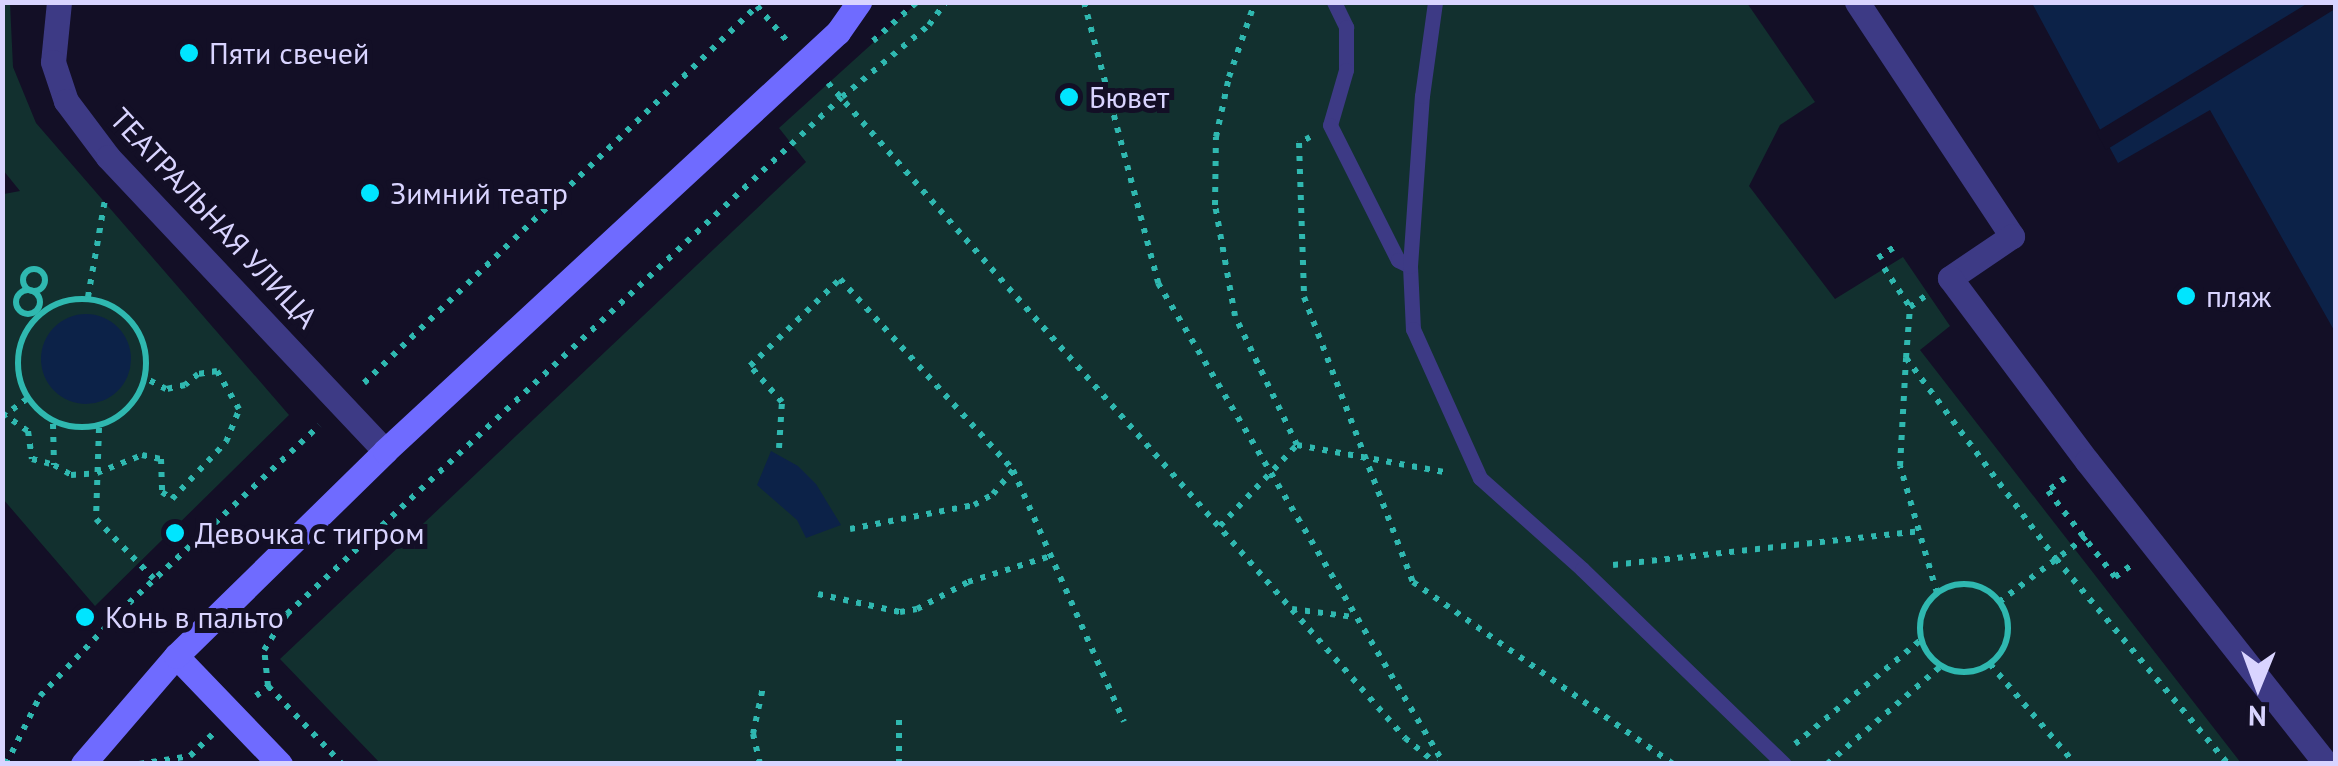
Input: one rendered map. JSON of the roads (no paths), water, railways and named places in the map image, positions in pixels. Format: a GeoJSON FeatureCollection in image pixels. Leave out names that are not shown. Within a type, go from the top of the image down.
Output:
{"type":"FeatureCollection","features":[{"type":"Feature","properties":{"kind":"main road"},"geometry":{"type":"LineString","coordinates":[[83,764],[176,656],[386,452],[838,32],[859,2]]}},
{"type":"Feature","properties":{"kind":"main road"},"geometry":{"type":"LineString","coordinates":[[176,656],[280,764]]}},
{"type":"Feature","properties":{"kind":"street","name":"ТЕАТРАЛЬНАЯ УЛИЦА"},"geometry":{"type":"LineString","coordinates":[[58,2],[53,62],[66,102],[108,157],[386,452]]}},
{"type":"Feature","properties":{"kind":"street"},"geometry":{"type":"LineString","coordinates":[[1857,2],[2012,236],[1950,278],[2086,462],[2326,764]]}},
{"type":"Feature","properties":{"kind":"lane"},"geometry":{"type":"LineString","coordinates":[[1334,2],[1346,27],[1346,70],[1330,126],[1398,260],[1410,266]]}},
{"type":"Feature","properties":{"kind":"lane"},"geometry":{"type":"LineString","coordinates":[[1435,2],[1422,96],[1410,266],[1413,328],[1480,478],[1582,569],[1781,761]]}},
{"type":"Feature","properties":{"kind":"water"},"geometry":{"type":"Polygon","coordinates":[[[2032,3],[2335,3],[2335,332],[2210,110],[2118,163],[2032,3]]]}},
{"type":"Feature","properties":{"kind":"water"},"geometry":{"type":"Polygon","coordinates":[[[86,314],[103,317],[118,327],[128,342],[128,376],[118,391],[103,401],[86,404],[69,401],[54,391],[44,376],[41,359],[44,342],[54,327],[69,317],[86,314]]]}},
{"type":"Feature","properties":{"kind":"water"},"geometry":{"type":"Polygon","coordinates":[[[771,451],[798,466],[816,484],[841,525],[806,538],[797,520],[757,485],[771,451]]]}},
{"type":"Feature","properties":{"kind":"place","name":"Пяти свечей"},"geometry":{"type":"Point","coordinates":[189,53]}},
{"type":"Feature","properties":{"kind":"place","name":"Бювет"},"geometry":{"type":"Point","coordinates":[1069,97]}},
{"type":"Feature","properties":{"kind":"place","name":"Зимний театр"},"geometry":{"type":"Point","coordinates":[370,193]}},
{"type":"Feature","properties":{"kind":"place","name":"пляж"},"geometry":{"type":"Point","coordinates":[2186,296]}},
{"type":"Feature","properties":{"kind":"place","name":"Девочка с тигром"},"geometry":{"type":"Point","coordinates":[175,533]}},
{"type":"Feature","properties":{"kind":"place","name":"Конь в пальто"},"geometry":{"type":"Point","coordinates":[85,617]}}]}
